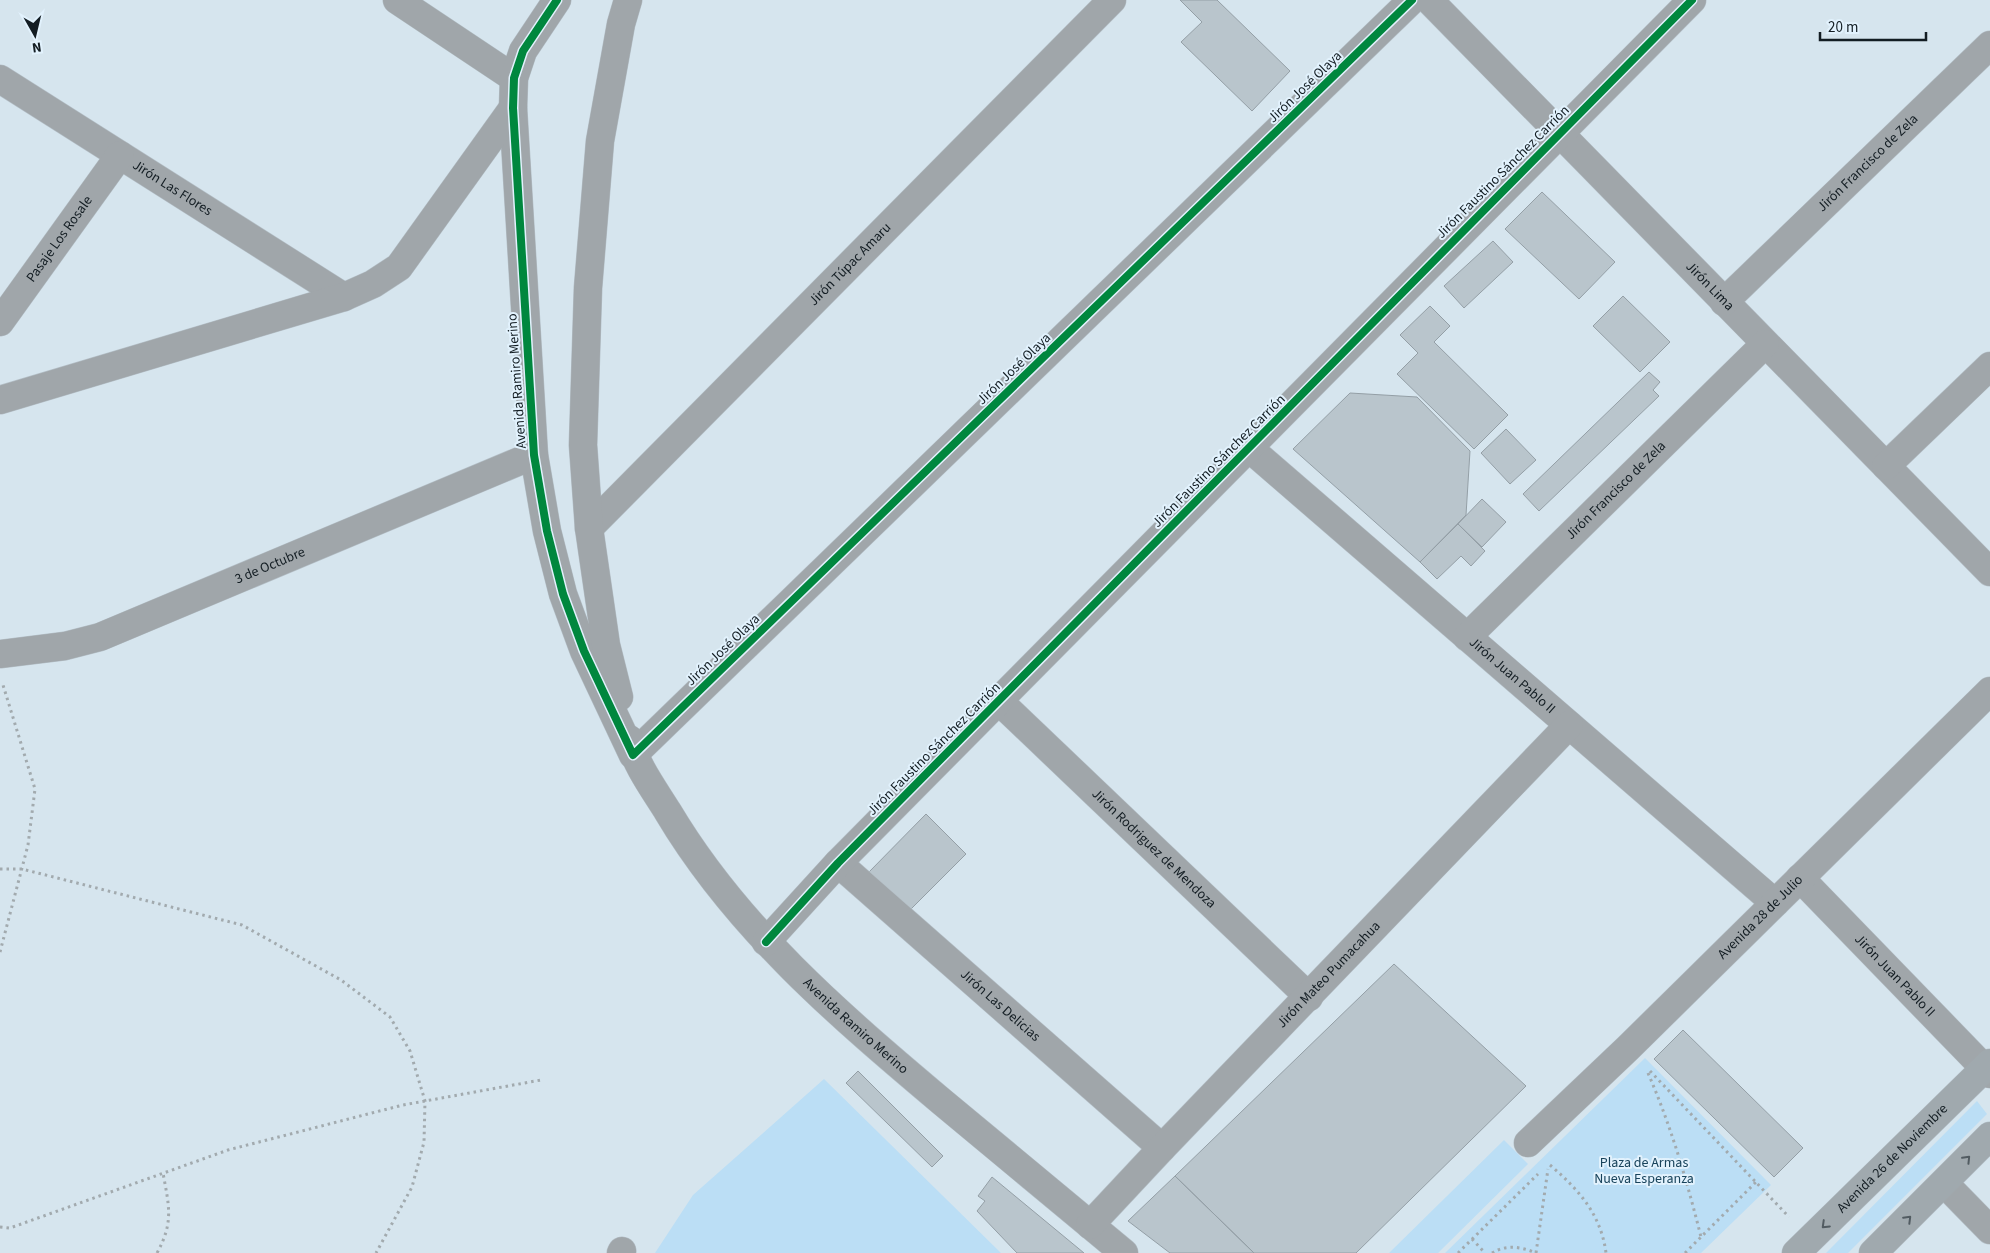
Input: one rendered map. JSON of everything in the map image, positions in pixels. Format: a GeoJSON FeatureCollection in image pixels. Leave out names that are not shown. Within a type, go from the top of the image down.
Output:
{"type":"FeatureCollection","features":[{"type":"Feature","properties":{"kind":"main road","name":"Avenida 26 de Noviembre"},"geometry":{"type":"LineString","coordinates":[[1803,1246],[1988,1069]]}},
{"type":"Feature","properties":{"kind":"main road"},"geometry":{"type":"LineString","coordinates":[[1873,1253],[1990,1136]]}},
{"type":"Feature","properties":{"kind":"street"},"geometry":{"type":"LineString","coordinates":[[397,0],[514,78]]}},
{"type":"Feature","properties":{"kind":"street","name":"Avenida Ramiro Merino"},"geometry":{"type":"LineString","coordinates":[[557,0],[523,52],[514,78],[513,108],[534,455],[547,531],[563,594],[584,651],[633,755],[682,836],[724,894],[766,942],[854,1028],[1124,1253]]}},
{"type":"Feature","properties":{"kind":"street","name":"Avenida Ramiro Merino"},"geometry":{"type":"LineString","coordinates":[[628,0],[621,24],[600,141],[588,288],[583,445],[589,528],[606,645],[633,755]]}},
{"type":"Feature","properties":{"kind":"street","name":"Jirón Túpac Amaru"},"geometry":{"type":"LineString","coordinates":[[589,528],[1112,0]]}},
{"type":"Feature","properties":{"kind":"street","name":"Jirón José Olaya"},"geometry":{"type":"LineString","coordinates":[[633,755],[1412,0]]}},
{"type":"Feature","properties":{"kind":"street","name":"Jirón Lima"},"geometry":{"type":"LineString","coordinates":[[1429,0],[1990,572]]}},
{"type":"Feature","properties":{"kind":"street","name":"Jirón Faustino Sánchez Carrión"},"geometry":{"type":"LineString","coordinates":[[766,942],[838,864],[1692,0]]}},
{"type":"Feature","properties":{"kind":"street","name":"Jirón Francisco de Zela"},"geometry":{"type":"LineString","coordinates":[[1724,302],[1990,45]]}},
{"type":"Feature","properties":{"kind":"street","name":"Jirón Las Flores"},"geometry":{"type":"LineString","coordinates":[[0,79],[344,297]]}},
{"type":"Feature","properties":{"kind":"street"},"geometry":{"type":"LineString","coordinates":[[0,400],[344,297],[373,284],[399,267],[513,108]]}},
{"type":"Feature","properties":{"kind":"street","name":"Pasaje Los Rosale"},"geometry":{"type":"LineString","coordinates":[[0,322],[120,155]]}},
{"type":"Feature","properties":{"kind":"street","name":"Jirón Francisco de Zela"},"geometry":{"type":"LineString","coordinates":[[1467,637],[1765,344]]}},
{"type":"Feature","properties":{"kind":"street"},"geometry":{"type":"LineString","coordinates":[[1886,466],[1990,366]]}},
{"type":"Feature","properties":{"kind":"street","name":"Jirón Juan Pablo II"},"geometry":{"type":"LineString","coordinates":[[1249,448],[1775,903]]}},
{"type":"Feature","properties":{"kind":"street","name":"3 de Octubre"},"geometry":{"type":"LineString","coordinates":[[0,654],[65,646],[100,637],[534,455]]}},
{"type":"Feature","properties":{"kind":"street","name":"Avenida 28 de Julio"},"geometry":{"type":"LineString","coordinates":[[1528,1143],[1628,1048],[1990,691]]}},
{"type":"Feature","properties":{"kind":"street","name":"Jirón Rodriguez de Mendoza"},"geometry":{"type":"LineString","coordinates":[[999,701],[1309,997]]}},
{"type":"Feature","properties":{"kind":"street","name":"Jirón Mateo Pumacahua"},"geometry":{"type":"LineString","coordinates":[[1090,1225],[1569,725]]}},
{"type":"Feature","properties":{"kind":"street","name":"Jirón Las Delicias"},"geometry":{"type":"LineString","coordinates":[[838,864],[1162,1148]]}},
{"type":"Feature","properties":{"kind":"street","name":"Jirón Juan Pablo II"},"geometry":{"type":"LineString","coordinates":[[1800,878],[1988,1069]]}},
{"type":"Feature","properties":{"kind":"street"},"geometry":{"type":"LineString","coordinates":[[1944,1183],[1990,1230]]}},
{"type":"Feature","properties":{"kind":"path"},"geometry":{"type":"LineString","coordinates":[[0,952],[28,846],[35,789],[3,685]]}},
{"type":"Feature","properties":{"kind":"path"},"geometry":{"type":"LineString","coordinates":[[0,868],[22,869],[242,925],[341,980],[390,1017],[410,1051],[425,1101],[424,1142],[412,1187],[376,1253]]}},
{"type":"Feature","properties":{"kind":"path"},"geometry":{"type":"LineString","coordinates":[[1701,1237],[1677,1148],[1665,1112],[1646,1067],[1756,1182],[1803,1246]]}},
{"type":"Feature","properties":{"kind":"path"},"geometry":{"type":"LineString","coordinates":[[0,1227],[10,1228],[228,1150],[425,1101],[541,1080]]}},
{"type":"Feature","properties":{"kind":"path"},"geometry":{"type":"LineString","coordinates":[[1492,1253],[1508,1247],[1522,1248],[1536,1253],[1548,1164],[1574,1186],[1587,1204],[1598,1223],[1606,1253]]}},
{"type":"Feature","properties":{"kind":"path"},"geometry":{"type":"LineString","coordinates":[[157,1253],[166,1236],[170,1209],[163,1173]]}},
{"type":"Feature","properties":{"kind":"path"},"geometry":{"type":"LineString","coordinates":[[1685,1253],[1756,1182]]}},
{"type":"Feature","properties":{"kind":"path"},"geometry":{"type":"LineString","coordinates":[[1472,1239],[1485,1253]]}},
{"type":"Feature","properties":{"kind":"green space","name":"Plaza de Armas Nueva Esperanza"},"geometry":{"type":"Polygon","coordinates":[[[1645,1058],[1771,1185],[1701,1253],[1445,1253],[1645,1058]]]}},
{"type":"Feature","properties":{"kind":"green space"},"geometry":{"type":"Polygon","coordinates":[[[824,1079],[1001,1253],[655,1253],[693,1195],[824,1079]]]}},
{"type":"Feature","properties":{"kind":"green space"},"geometry":{"type":"Polygon","coordinates":[[[1977,1101],[1987,1114],[1848,1253],[1826,1253],[1977,1101]]]}},
{"type":"Feature","properties":{"kind":"green space"},"geometry":{"type":"Polygon","coordinates":[[[1504,1140],[1528,1164],[1438,1253],[1389,1253],[1504,1140]]]}},
{"type":"Feature","properties":{"kind":"building"},"geometry":{"type":"Polygon","coordinates":[[[1180,0],[1217,0],[1290,71],[1252,111],[1181,42],[1202,22],[1180,0]]]}},
{"type":"Feature","properties":{"kind":"building"},"geometry":{"type":"Polygon","coordinates":[[[1542,192],[1615,262],[1579,299],[1505,229],[1542,192]]]}},
{"type":"Feature","properties":{"kind":"building"},"geometry":{"type":"Polygon","coordinates":[[[1493,241],[1513,262],[1464,308],[1444,286],[1493,241]]]}},
{"type":"Feature","properties":{"kind":"building"},"geometry":{"type":"Polygon","coordinates":[[[1623,296],[1670,342],[1640,372],[1593,326],[1623,296]]]}},
{"type":"Feature","properties":{"kind":"building"},"geometry":{"type":"Polygon","coordinates":[[[1430,306],[1450,326],[1434,342],[1508,415],[1474,449],[1397,374],[1418,353],[1400,335],[1430,306]]]}},
{"type":"Feature","properties":{"kind":"building"},"geometry":{"type":"Polygon","coordinates":[[[1649,372],[1660,382],[1653,390],[1659,396],[1539,511],[1523,494],[1649,372]]]}},
{"type":"Feature","properties":{"kind":"building"},"geometry":{"type":"Polygon","coordinates":[[[1350,393],[1417,397],[1470,451],[1466,515],[1420,562],[1293,449],[1350,393]]]}},
{"type":"Feature","properties":{"kind":"building"},"geometry":{"type":"Polygon","coordinates":[[[1506,429],[1536,460],[1510,484],[1481,453],[1506,429]]]}},
{"type":"Feature","properties":{"kind":"building"},"geometry":{"type":"Polygon","coordinates":[[[1482,499],[1506,522],[1482,547],[1458,524],[1482,499]]]}},
{"type":"Feature","properties":{"kind":"building"},"geometry":{"type":"Polygon","coordinates":[[[1458,524],[1485,551],[1471,566],[1461,556],[1437,579],[1420,562],[1458,524]]]}},
{"type":"Feature","properties":{"kind":"building"},"geometry":{"type":"Polygon","coordinates":[[[926,814],[966,854],[909,911],[869,872],[926,814]]]}},
{"type":"Feature","properties":{"kind":"building"},"geometry":{"type":"Polygon","coordinates":[[[1394,964],[1526,1086],[1356,1253],[1254,1253],[1175,1176],[1394,964]]]}},
{"type":"Feature","properties":{"kind":"building"},"geometry":{"type":"Polygon","coordinates":[[[1683,1030],[1803,1148],[1774,1177],[1654,1059],[1683,1030]]]}},
{"type":"Feature","properties":{"kind":"building"},"geometry":{"type":"Polygon","coordinates":[[[858,1071],[943,1156],[932,1167],[846,1083],[858,1071]]]}},
{"type":"Feature","properties":{"kind":"building"},"geometry":{"type":"Polygon","coordinates":[[[1175,1176],[1254,1253],[1170,1253],[1128,1221],[1175,1176]]]}},
{"type":"Feature","properties":{"kind":"building"},"geometry":{"type":"Polygon","coordinates":[[[992,1177],[1084,1253],[1017,1253],[977,1211],[985,1201],[978,1196],[992,1177]]]}},
{"type":"Feature","properties":{"kind":"cycle path"},"geometry":{"type":"LineString","coordinates":[[557,0],[523,51],[514,78],[513,108],[534,455],[547,531],[563,594],[584,651],[633,755],[1412,0]]}},
{"type":"Feature","properties":{"kind":"cycle path"},"geometry":{"type":"LineString","coordinates":[[766,942],[838,863],[1692,0]]}}]}
